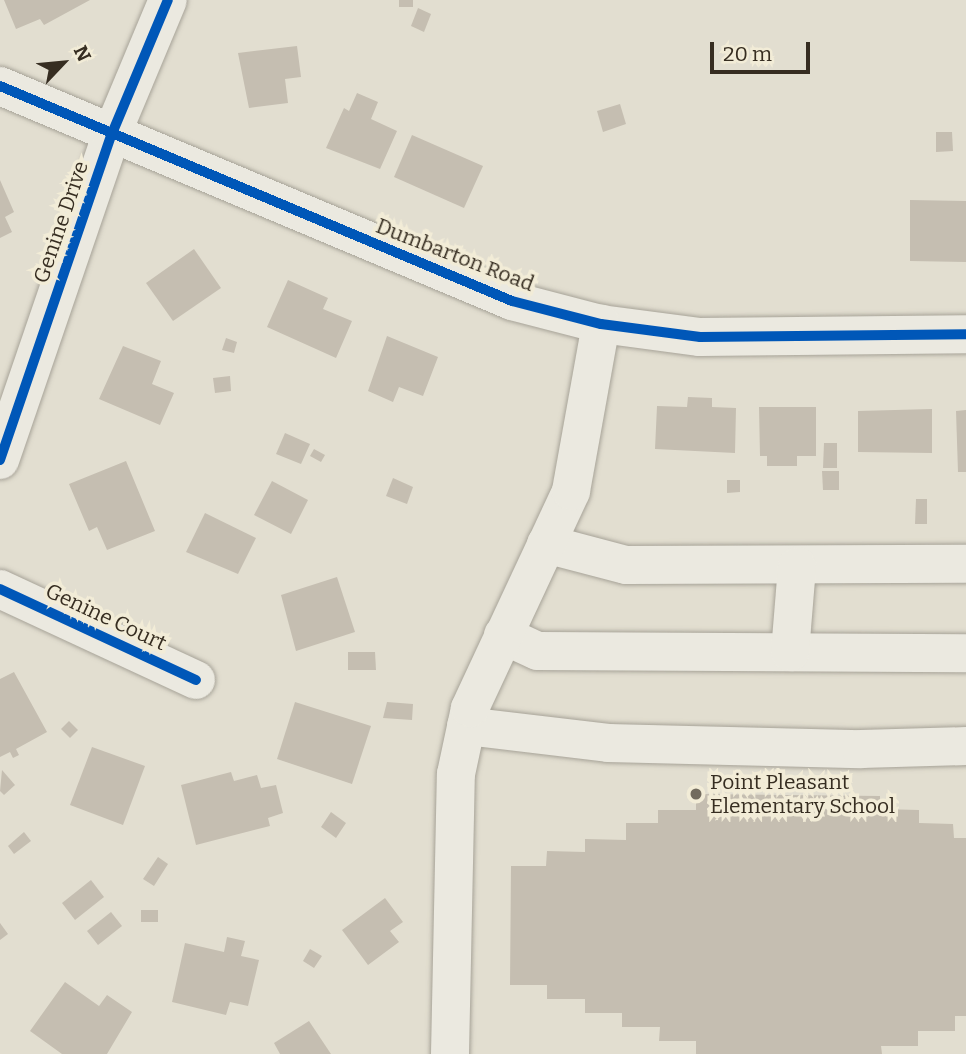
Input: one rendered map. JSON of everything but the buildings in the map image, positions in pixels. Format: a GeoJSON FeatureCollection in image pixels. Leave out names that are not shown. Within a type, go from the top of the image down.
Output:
{"type":"FeatureCollection","features":[{"type":"Feature","properties":{"kind":"street","name":"Genine Drive"},"geometry":{"type":"LineString","coordinates":[[0,460],[111,136],[168,0]]}},
{"type":"Feature","properties":{"kind":"street","name":"Dumbarton Road"},"geometry":{"type":"LineString","coordinates":[[0,86],[111,136],[512,301],[601,324],[700,337],[966,334]]}},
{"type":"Feature","properties":{"kind":"street"},"geometry":{"type":"LineString","coordinates":[[450,1054],[456,774],[466,726],[503,635],[572,491],[601,324]]}},
{"type":"Feature","properties":{"kind":"street"},"geometry":{"type":"LineString","coordinates":[[546,544],[626,565],[966,564]]}},
{"type":"Feature","properties":{"kind":"street"},"geometry":{"type":"LineString","coordinates":[[790,652],[797,566]]}},
{"type":"Feature","properties":{"kind":"street","name":"Genine Court"},"geometry":{"type":"LineString","coordinates":[[0,589],[196,680]]}},
{"type":"Feature","properties":{"kind":"street"},"geometry":{"type":"LineString","coordinates":[[503,635],[538,651],[966,653]]}},
{"type":"Feature","properties":{"kind":"street"},"geometry":{"type":"LineString","coordinates":[[466,726],[608,743],[861,749],[966,746]]}},
{"type":"Feature","properties":{"kind":"cycle path"},"geometry":{"type":"LineString","coordinates":[[0,460],[111,136],[168,0]]}},
{"type":"Feature","properties":{"kind":"cycle path"},"geometry":{"type":"LineString","coordinates":[[0,86],[512,301],[601,324],[700,337],[966,334]]}},
{"type":"Feature","properties":{"kind":"cycle path"},"geometry":{"type":"LineString","coordinates":[[0,589],[196,680]]}},
{"type":"Feature","properties":{"kind":"place","name":"Point Pleasant Elementary School"},"geometry":{"type":"Point","coordinates":[696,794]}}]}
